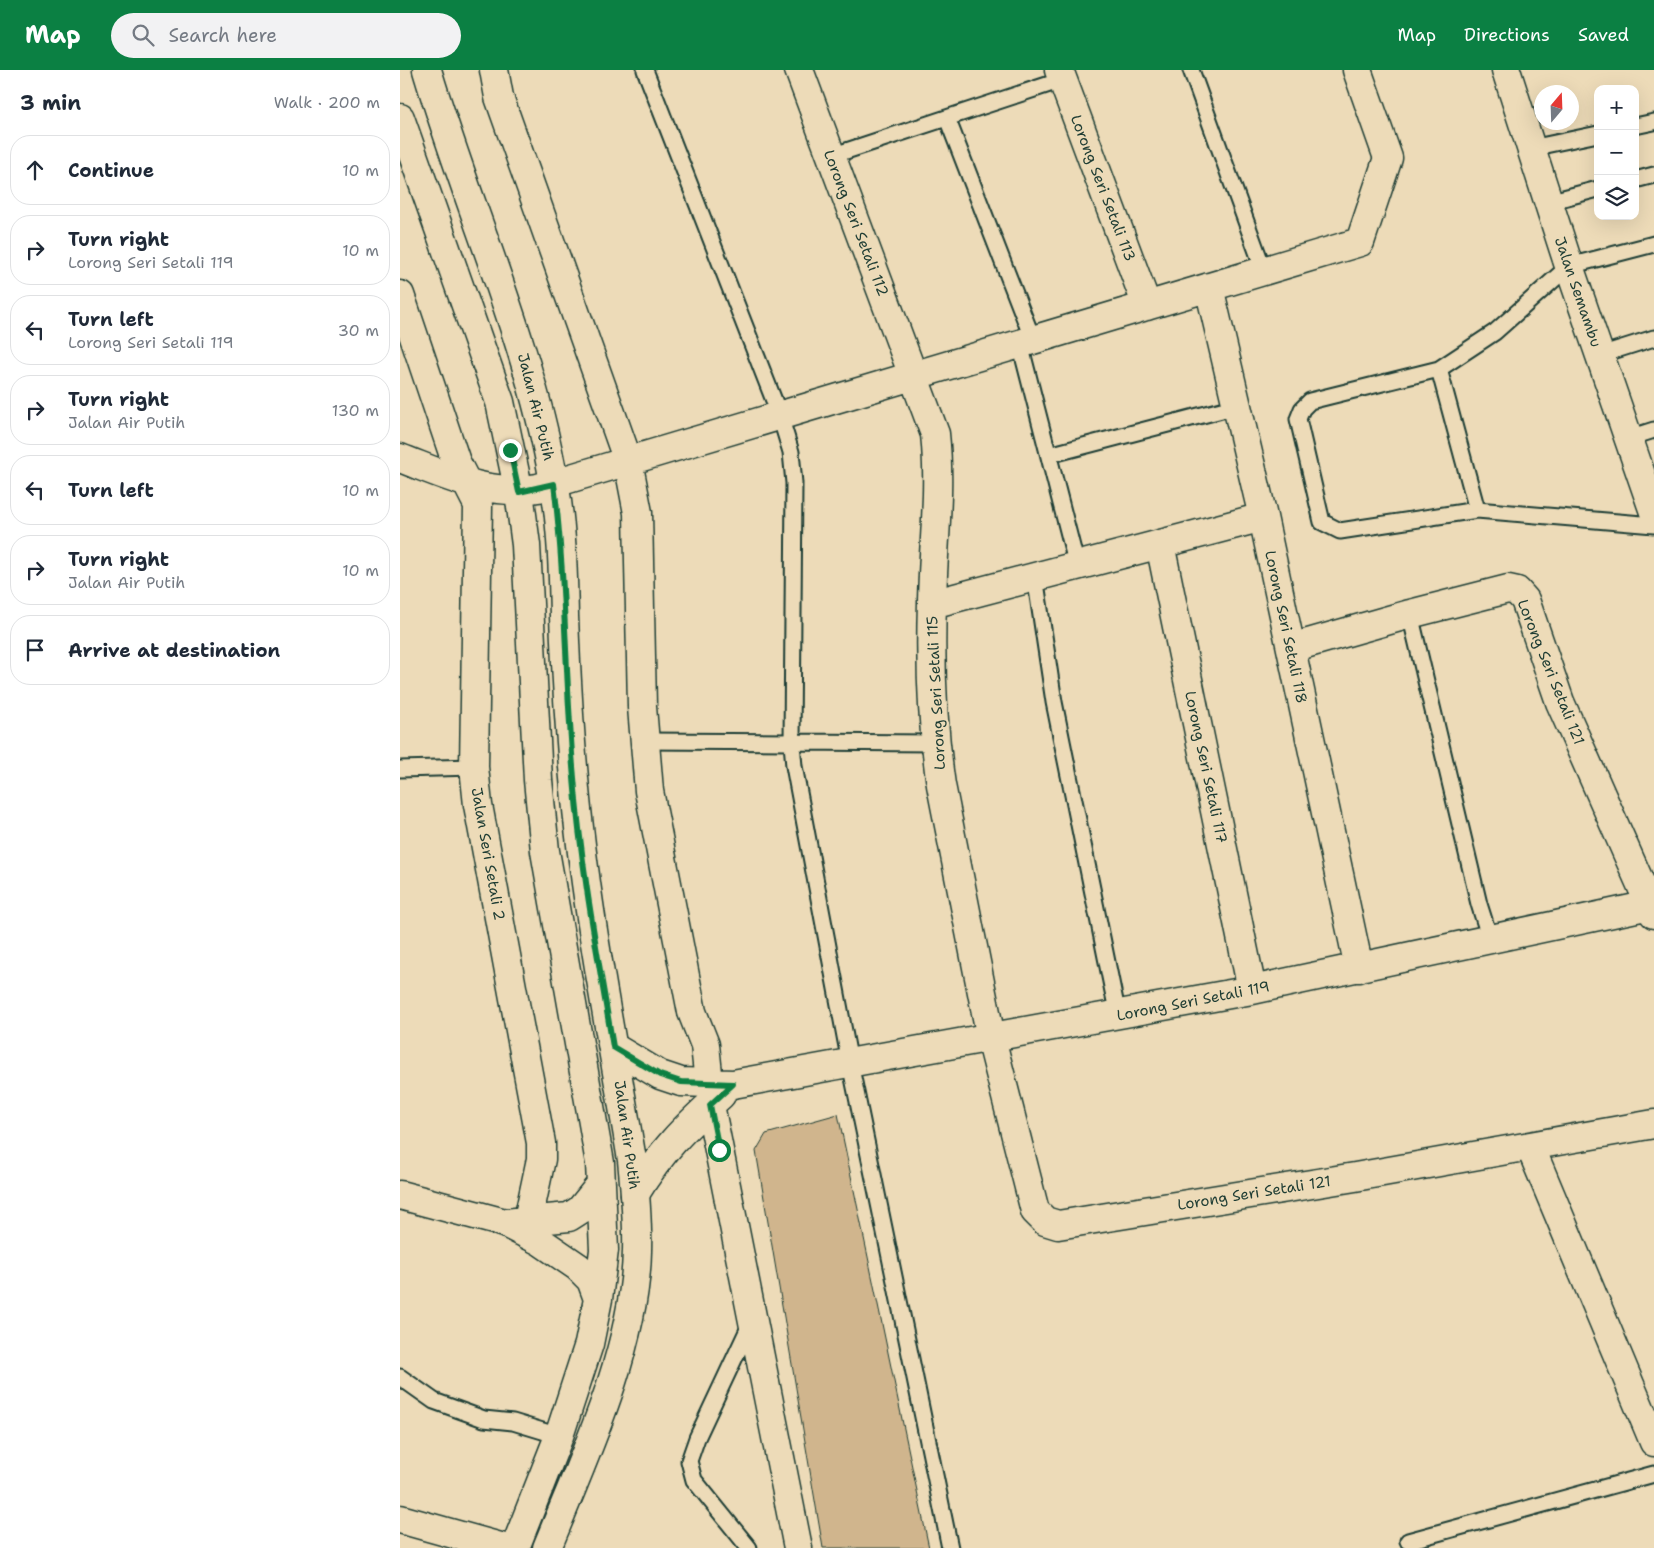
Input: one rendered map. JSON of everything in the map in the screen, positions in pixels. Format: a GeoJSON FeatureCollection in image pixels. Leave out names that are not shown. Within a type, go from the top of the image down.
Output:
{"type":"FeatureCollection","features":[{"type":"Feature","properties":{"kind":"street","name":"Jalan Air Putih"},"geometry":{"type":"LineString","coordinates":[[427,70],[441,118],[517,335],[536,401],[554,484],[562,545],[568,704],[580,849],[632,1160],[635,1194],[638,1252],[631,1307],[620,1352],[592,1437],[547,1548]]}},
{"type":"Feature","properties":{"kind":"street"},"geometry":{"type":"LineString","coordinates":[[494,70],[499,97],[628,461],[638,513],[644,741],[649,791],[692,1012],[705,1045],[718,1091],[753,1320],[798,1548]]}},
{"type":"Feature","properties":{"kind":"street","name":"Lorong Seri Setali 112"},"geometry":{"type":"LineString","coordinates":[[799,70],[914,376]]}},
{"type":"Feature","properties":{"kind":"street"},"geometry":{"type":"LineString","coordinates":[[400,458],[468,484],[519,492],[554,484],[1360,242],[1388,158],[1357,70]]}},
{"type":"Feature","properties":{"kind":"street","name":"Jalan Semambu"},"geometry":{"type":"LineString","coordinates":[[1506,70],[1569,266],[1600,355],[1641,434],[1654,512]]}},
{"type":"Feature","properties":{"kind":"street","name":"Lorong Seri Setali 113"},"geometry":{"type":"LineString","coordinates":[[1060,75],[1147,306]]}},
{"type":"Feature","properties":{"kind":"street","name":"Jalan Air Putih"},"geometry":{"type":"LineString","coordinates":[[401,125],[500,402],[519,492],[526,545],[538,780],[545,852],[600,1163],[604,1250],[598,1299],[589,1344],[559,1436],[515,1548]]}},
{"type":"Feature","properties":{"kind":"street","name":"Lorong Seri Setali 118"},"geometry":{"type":"LineString","coordinates":[[1209,287],[1263,517],[1358,968]]}},
{"type":"Feature","properties":{"kind":"street","name":"Jalan Seri Setali 2"},"geometry":{"type":"LineString","coordinates":[[400,295],[456,462],[478,504],[474,767],[478,805],[541,1143],[541,1159],[516,1222]]}},
{"type":"Feature","properties":{"kind":"street","name":"Lorong Seri Setali 115"},"geometry":{"type":"LineString","coordinates":[[914,376],[935,434],[938,465],[932,604],[935,743],[941,786],[991,1038]]}},
{"type":"Feature","properties":{"kind":"street"},"geometry":{"type":"LineString","coordinates":[[932,604],[1263,517]]}},
{"type":"Feature","properties":{"kind":"street","name":"Lorong Seri Setali 117"},"geometry":{"type":"LineString","coordinates":[[1160,544],[1252,990]]}},
{"type":"Feature","properties":{"kind":"street","name":"Lorong Seri Setali 121"},"geometry":{"type":"LineString","coordinates":[[1291,648],[1410,614],[1508,589],[1517,591],[1524,600],[1560,702],[1652,909]]}},
{"type":"Feature","properties":{"kind":"street","name":"Lorong Seri Setali 119"},"geometry":{"type":"LineString","coordinates":[[613,1047],[660,1075],[718,1091],[850,1063],[1118,1016],[1252,990],[1490,939],[1652,909]]}},
{"type":"Feature","properties":{"kind":"street","name":"Lorong Seri Setali 121"},"geometry":{"type":"LineString","coordinates":[[991,1038],[1035,1211],[1045,1221],[1058,1225],[1654,1124]]}},
{"type":"Feature","properties":{"kind":"street"},"geometry":{"type":"LineString","coordinates":[[635,1194],[666,1148],[718,1091]]}},
{"type":"Feature","properties":{"kind":"street"},"geometry":{"type":"LineString","coordinates":[[1530,1146],[1654,1442]]}},
{"type":"Feature","properties":{"kind":"street"},"geometry":{"type":"LineString","coordinates":[[400,1195],[516,1222],[569,1217],[580,1210],[601,1184]]}},
{"type":"Feature","properties":{"kind":"street"},"geometry":{"type":"LineString","coordinates":[[516,1222],[578,1267],[590,1280],[598,1299]]}},
{"type":"Feature","properties":{"kind":"street"},"geometry":{"type":"LineString","coordinates":[[400,1519],[504,1548]]}},
{"type":"Feature","properties":{"kind":"lane"},"geometry":{"type":"LineString","coordinates":[[645,70],[780,416],[790,452],[794,483],[792,744],[794,766],[850,1063],[950,1548]]}},
{"type":"Feature","properties":{"kind":"lane"},"geometry":{"type":"LineString","coordinates":[[1190,70],[1264,271]]}},
{"type":"Feature","properties":{"kind":"lane"},"geometry":{"type":"LineString","coordinates":[[831,156],[947,118],[1060,75]]}},
{"type":"Feature","properties":{"kind":"lane"},"geometry":{"type":"LineString","coordinates":[[947,118],[1026,342],[1049,455],[1078,566]]}},
{"type":"Feature","properties":{"kind":"lane"},"geometry":{"type":"LineString","coordinates":[[1639,125],[1654,122]]}},
{"type":"Feature","properties":{"kind":"lane"},"geometry":{"type":"LineString","coordinates":[[1531,148],[1594,135]]}},
{"type":"Feature","properties":{"kind":"lane"},"geometry":{"type":"LineString","coordinates":[[1639,179],[1654,175]]}},
{"type":"Feature","properties":{"kind":"lane"},"geometry":{"type":"LineString","coordinates":[[1548,202],[1594,190]]}},
{"type":"Feature","properties":{"kind":"lane"},"geometry":{"type":"LineString","coordinates":[[1654,244],[1569,266],[1495,332],[1439,369],[1310,401],[1302,409],[1298,419],[1322,522],[1340,531],[1477,510],[1654,525]]}},
{"type":"Feature","properties":{"kind":"lane"},"geometry":{"type":"LineString","coordinates":[[1600,355],[1654,338]]}},
{"type":"Feature","properties":{"kind":"lane"},"geometry":{"type":"LineString","coordinates":[[1439,369],[1477,510]]}},
{"type":"Feature","properties":{"kind":"lane"},"geometry":{"type":"LineString","coordinates":[[1049,455],[1238,406]]}},
{"type":"Feature","properties":{"kind":"lane"},"geometry":{"type":"LineString","coordinates":[[1035,576],[1054,702],[1118,1016]]}},
{"type":"Feature","properties":{"kind":"lane"},"geometry":{"type":"LineString","coordinates":[[1410,614],[1479,904],[1490,939]]}},
{"type":"Feature","properties":{"kind":"lane"},"geometry":{"type":"LineString","coordinates":[[644,741],[792,744],[935,743]]}},
{"type":"Feature","properties":{"kind":"lane"},"geometry":{"type":"LineString","coordinates":[[400,769],[474,767]]}},
{"type":"Feature","properties":{"kind":"lane"},"geometry":{"type":"LineString","coordinates":[[749,1548],[694,1480],[689,1461],[697,1438],[753,1320]]}},
{"type":"Feature","properties":{"kind":"lane"},"geometry":{"type":"LineString","coordinates":[[400,1377],[434,1401],[484,1419],[513,1422],[559,1436]]}},
{"type":"Feature","properties":{"kind":"lane"},"geometry":{"type":"LineString","coordinates":[[1408,1540],[1654,1474]]}},
{"type":"Feature","properties":{"kind":"building"},"geometry":{"type":"Polygon","coordinates":[[[838,1114],[929,1548],[823,1548],[756,1151],[766,1134],[838,1114]]]}},
{"type":"Feature","properties":{"kind":"route"},"geometry":{"type":"LineString","coordinates":[[510,450],[519,492],[554,484],[562,545],[568,704],[580,849],[613,1047],[660,1075],[681,1082],[733,1084],[710,1105],[719,1150]]}}]}
